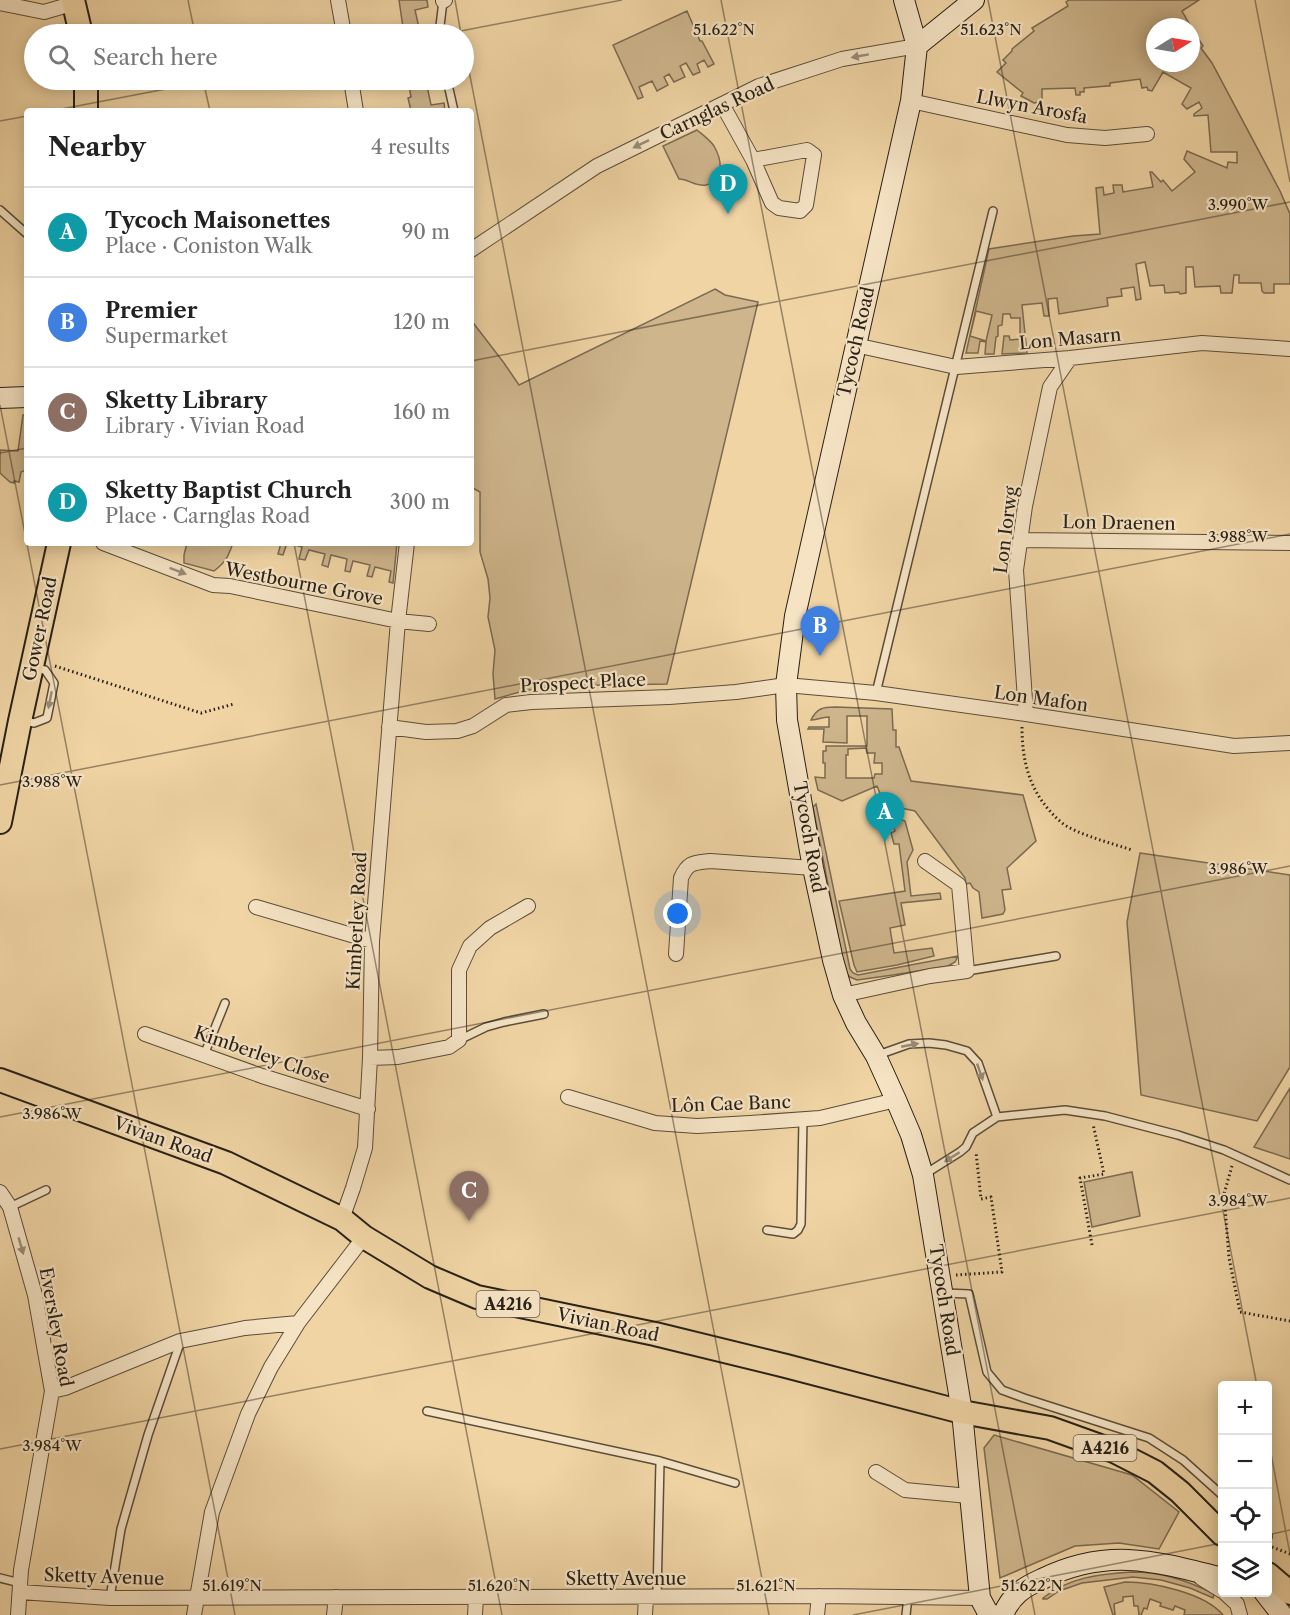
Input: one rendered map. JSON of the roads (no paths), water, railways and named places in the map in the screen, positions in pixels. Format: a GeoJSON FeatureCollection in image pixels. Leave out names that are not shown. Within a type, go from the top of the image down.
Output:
{"type":"FeatureCollection","features":[{"type":"Feature","properties":{"kind":"main road"},"geometry":{"type":"LineString","coordinates":[[74,2],[79,24]]}},
{"type":"Feature","properties":{"kind":"main road"},"geometry":{"type":"LineString","coordinates":[[86,90],[86,108]]}},
{"type":"Feature","properties":{"kind":"main road","name":"Gower Road"},"geometry":{"type":"LineString","coordinates":[[0,822],[4,779],[20,721],[58,546]]}},
{"type":"Feature","properties":{"kind":"main road","name":"Vivian Road"},"geometry":{"type":"LineString","coordinates":[[0,1080],[226,1163],[342,1219],[364,1237],[430,1277],[477,1297],[666,1337],[962,1412],[1050,1428],[1114,1451],[1155,1472],[1180,1492],[1218,1529]]}},
{"type":"Feature","properties":{"kind":"main road"},"geometry":{"type":"LineString","coordinates":[[1272,1578],[1290,1594]]}},
{"type":"Feature","properties":{"kind":"main road"},"geometry":{"type":"LineString","coordinates":[[1272,1590],[1290,1594]]}},
{"type":"Feature","properties":{"kind":"street"},"geometry":{"type":"LineString","coordinates":[[338,0],[342,24]]}},
{"type":"Feature","properties":{"kind":"street"},"geometry":{"type":"LineString","coordinates":[[904,0],[917,46],[974,0]]}},
{"type":"Feature","properties":{"kind":"street"},"geometry":{"type":"LineString","coordinates":[[0,3],[44,12],[74,2]]}},
{"type":"Feature","properties":{"kind":"street","name":"Tycoch Road"},"geometry":{"type":"LineString","coordinates":[[917,46],[910,101],[898,162],[795,616],[786,685],[788,720],[813,868],[832,960],[843,995],[856,1023],[876,1056],[911,1135],[923,1175],[962,1412],[980,1598],[992,1615]]}},
{"type":"Feature","properties":{"kind":"street","name":"Carnglas Road"},"geometry":{"type":"LineString","coordinates":[[474,248],[597,166],[759,86],[842,59],[917,46]]}},
{"type":"Feature","properties":{"kind":"street"},"geometry":{"type":"LineString","coordinates":[[353,90],[356,108]]}},
{"type":"Feature","properties":{"kind":"street","name":"Llwyn Arosfa"},"geometry":{"type":"LineString","coordinates":[[910,101],[1067,135],[1105,138],[1147,134]]}},
{"type":"Feature","properties":{"kind":"street"},"geometry":{"type":"LineString","coordinates":[[722,104],[753,160],[772,203],[779,208],[800,211],[806,205],[814,155],[807,150],[753,160]]}},
{"type":"Feature","properties":{"kind":"street","name":"Lon Masarn"},"geometry":{"type":"LineString","coordinates":[[855,345],[956,367],[1071,358],[1202,343],[1290,349]]}},
{"type":"Feature","properties":{"kind":"street","name":"Lon Iorwg"},"geometry":{"type":"LineString","coordinates":[[1026,714],[1016,570],[1025,506],[1050,387],[1071,358]]}},
{"type":"Feature","properties":{"kind":"street"},"geometry":{"type":"LineString","coordinates":[[0,398],[24,397]]}},
{"type":"Feature","properties":{"kind":"street","name":"Lon Draenen"},"geometry":{"type":"LineString","coordinates":[[1020,540],[1290,543]]}},
{"type":"Feature","properties":{"kind":"street","name":"Westbourne Grove"},"geometry":{"type":"LineString","coordinates":[[111,546],[213,585],[230,586],[398,621],[429,624]]}},
{"type":"Feature","properties":{"kind":"street","name":"Kimberley Road"},"geometry":{"type":"LineString","coordinates":[[342,1219],[365,1148],[370,1058],[372,941],[406,546]]}},
{"type":"Feature","properties":{"kind":"street","name":"Lon Mafon"},"geometry":{"type":"LineString","coordinates":[[786,685],[876,693],[1234,746],[1290,744]]}},
{"type":"Feature","properties":{"kind":"street","name":"Prospect Place"},"geometry":{"type":"LineString","coordinates":[[389,727],[426,732],[457,731],[473,726],[506,705],[669,697],[736,692],[786,685]]}},
{"type":"Feature","properties":{"kind":"street"},"geometry":{"type":"LineString","coordinates":[[676,954],[681,879],[685,868],[694,863],[710,861],[813,868]]}},
{"type":"Feature","properties":{"kind":"street"},"geometry":{"type":"LineString","coordinates":[[843,995],[930,976],[967,971],[959,885],[925,861]]}},
{"type":"Feature","properties":{"kind":"street"},"geometry":{"type":"LineString","coordinates":[[370,1058],[398,1057],[449,1047],[459,1040],[459,970],[470,946],[490,928],[528,906]]}},
{"type":"Feature","properties":{"kind":"street"},"geometry":{"type":"LineString","coordinates":[[256,907],[372,941]]}},
{"type":"Feature","properties":{"kind":"street","name":"Kimberley Close"},"geometry":{"type":"LineString","coordinates":[[145,1034],[262,1076],[368,1109]]}},
{"type":"Feature","properties":{"kind":"street","name":"Lôn Cae Banc"},"geometry":{"type":"LineString","coordinates":[[568,1097],[655,1124],[698,1126],[820,1118],[896,1100]]}},
{"type":"Feature","properties":{"kind":"street","name":"Eversley Road"},"geometry":{"type":"LineString","coordinates":[[0,1192],[10,1207],[35,1295],[52,1391],[20,1587],[18,1615]]}},
{"type":"Feature","properties":{"kind":"street"},"geometry":{"type":"LineString","coordinates":[[194,1615],[212,1512],[248,1414],[271,1367],[298,1323],[364,1237]]}},
{"type":"Feature","properties":{"kind":"street"},"geometry":{"type":"LineString","coordinates":[[52,1391],[66,1388],[180,1341],[245,1328],[298,1323]]}},
{"type":"Feature","properties":{"kind":"street"},"geometry":{"type":"LineString","coordinates":[[876,1472],[905,1490],[969,1496]]}},
{"type":"Feature","properties":{"kind":"street"},"geometry":{"type":"LineString","coordinates":[[1004,1615],[1010,1600],[1025,1587],[1060,1570],[1102,1560],[1128,1559],[1185,1568],[1218,1577]]}},
{"type":"Feature","properties":{"kind":"street"},"geometry":{"type":"LineString","coordinates":[[1185,1568],[1218,1589]]}},
{"type":"Feature","properties":{"kind":"street","name":"Sketty Avenue"},"geometry":{"type":"LineString","coordinates":[[20,1587],[110,1598],[819,1596],[980,1598]]}},
{"type":"Feature","properties":{"kind":"street"},"geometry":{"type":"LineString","coordinates":[[818,1615],[819,1596]]}},
{"type":"Feature","properties":{"kind":"street"},"geometry":{"type":"LineString","coordinates":[[334,1615],[336,1597]]}},
{"type":"Feature","properties":{"kind":"street"},"geometry":{"type":"LineString","coordinates":[[645,1615],[651,1597]]}},
{"type":"Feature","properties":{"kind":"street"},"geometry":{"type":"LineString","coordinates":[[1229,1597],[1237,1604],[1240,1615]]}},
{"type":"Feature","properties":{"kind":"street"},"geometry":{"type":"LineString","coordinates":[[1267,1597],[1282,1615]]}},
{"type":"Feature","properties":{"kind":"street"},"geometry":{"type":"LineString","coordinates":[[475,1615],[476,1598]]}},
{"type":"Feature","properties":{"kind":"lane"},"geometry":{"type":"LineString","coordinates":[[440,24],[444,0]]}},
{"type":"Feature","properties":{"kind":"lane"},"geometry":{"type":"LineString","coordinates":[[449,90],[453,108]]}},
{"type":"Feature","properties":{"kind":"lane"},"geometry":{"type":"LineString","coordinates":[[0,210],[24,231]]}},
{"type":"Feature","properties":{"kind":"lane"},"geometry":{"type":"LineString","coordinates":[[876,693],[993,211]]}},
{"type":"Feature","properties":{"kind":"lane"},"geometry":{"type":"LineString","coordinates":[[967,971],[1056,956]]}},
{"type":"Feature","properties":{"kind":"lane"},"geometry":{"type":"LineString","coordinates":[[204,1055],[225,1003]]}},
{"type":"Feature","properties":{"kind":"lane"},"geometry":{"type":"LineString","coordinates":[[459,1040],[486,1027],[544,1014]]}},
{"type":"Feature","properties":{"kind":"lane"},"geometry":{"type":"LineString","coordinates":[[876,1056],[909,1044],[946,1045],[967,1051],[978,1063],[997,1117]]}},
{"type":"Feature","properties":{"kind":"lane"},"geometry":{"type":"LineString","coordinates":[[923,1175],[966,1147],[974,1132],[997,1117],[1065,1110],[1178,1135],[1224,1150],[1290,1180]]}},
{"type":"Feature","properties":{"kind":"lane"},"geometry":{"type":"LineString","coordinates":[[767,1230],[793,1234],[801,1224],[803,1119]]}},
{"type":"Feature","properties":{"kind":"lane"},"geometry":{"type":"LineString","coordinates":[[10,1207],[46,1190]]}},
{"type":"Feature","properties":{"kind":"lane"},"geometry":{"type":"LineString","coordinates":[[941,1284],[969,1294],[987,1372],[1002,1390],[1149,1437],[1184,1460],[1218,1491]]}},
{"type":"Feature","properties":{"kind":"lane"},"geometry":{"type":"LineString","coordinates":[[110,1598],[122,1529],[148,1435],[180,1341]]}},
{"type":"Feature","properties":{"kind":"lane"},"geometry":{"type":"LineString","coordinates":[[427,1411],[660,1461],[735,1483]]}},
{"type":"Feature","properties":{"kind":"lane"},"geometry":{"type":"LineString","coordinates":[[651,1597],[660,1461]]}},
{"type":"Feature","properties":{"kind":"lane"},"geometry":{"type":"LineString","coordinates":[[0,1578],[20,1587]]}},
{"type":"Feature","properties":{"kind":"lane"},"geometry":{"type":"LineString","coordinates":[[906,1615],[908,1597]]}},
{"type":"Feature","properties":{"kind":"place","name":"Sketty Baptist Church"},"geometry":{"type":"Point","coordinates":[728,214]}},
{"type":"Feature","properties":{"kind":"place","name":"Premier"},"geometry":{"type":"Point","coordinates":[820,656]}},
{"type":"Feature","properties":{"kind":"place","name":"Tycoch Maisonettes"},"geometry":{"type":"Point","coordinates":[885,842]}},
{"type":"Feature","properties":{"kind":"place","name":"Sketty Library"},"geometry":{"type":"Point","coordinates":[469,1221]}}]}
